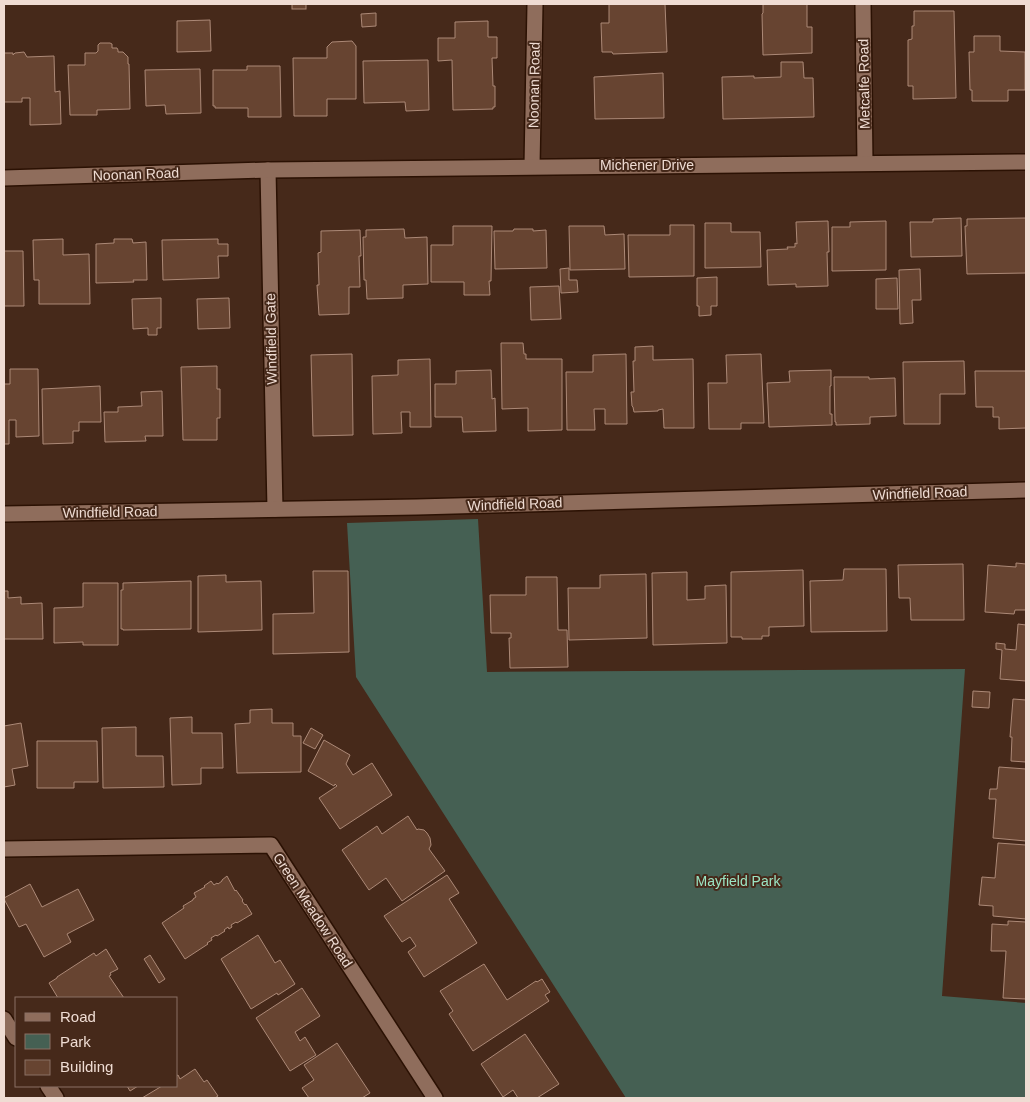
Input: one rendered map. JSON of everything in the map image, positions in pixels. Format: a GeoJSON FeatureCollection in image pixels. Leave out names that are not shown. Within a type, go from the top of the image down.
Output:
{"type":"FeatureCollection","features":[{"type":"Feature","properties":{"kind":"street","name":"Noonan Road"},"geometry":{"type":"LineString","coordinates":[[532,166],[535,4]]}},
{"type":"Feature","properties":{"kind":"street","name":"Metcalfe Road"},"geometry":{"type":"LineString","coordinates":[[863,4],[865,164]]}},
{"type":"Feature","properties":{"kind":"street","name":"Michener Drive"},"geometry":{"type":"LineString","coordinates":[[268,170],[1026,162]]}},
{"type":"Feature","properties":{"kind":"street","name":"Noonan Road"},"geometry":{"type":"LineString","coordinates":[[4,178],[268,170]]}},
{"type":"Feature","properties":{"kind":"street","name":"Windfield Gate"},"geometry":{"type":"LineString","coordinates":[[268,170],[275,510]]}},
{"type":"Feature","properties":{"kind":"street","name":"Windfield Road"},"geometry":{"type":"LineString","coordinates":[[4,514],[447,506],[1026,490]]}},
{"type":"Feature","properties":{"kind":"street","name":"Green Meadow Road"},"geometry":{"type":"LineString","coordinates":[[4,849],[271,845],[435,1098]]}},
{"type":"Feature","properties":{"kind":"street"},"geometry":{"type":"LineString","coordinates":[[4,1019],[15,1036]]}},
{"type":"Feature","properties":{"kind":"street"},"geometry":{"type":"LineString","coordinates":[[49,1087],[56,1098]]}},
{"type":"Feature","properties":{"kind":"green space","name":"Mayfield Park"},"geometry":{"type":"Polygon","coordinates":[[[478,519],[487,672],[965,669],[942,996],[1026,1003],[1026,1098],[626,1098],[356,677],[347,523],[478,519]]]}},
{"type":"Feature","properties":{"kind":"building"},"geometry":{"type":"Polygon","coordinates":[[[292,4],[306,4],[306,9],[292,9],[292,4]]]}},
{"type":"Feature","properties":{"kind":"building"},"geometry":{"type":"Polygon","coordinates":[[[609,4],[665,4],[667,52],[613,54],[612,52],[602,52],[601,23],[609,23],[609,4]]]}},
{"type":"Feature","properties":{"kind":"building"},"geometry":{"type":"Polygon","coordinates":[[[763,4],[807,4],[807,27],[812,27],[812,53],[763,55],[763,4]]]}},
{"type":"Feature","properties":{"kind":"building"},"geometry":{"type":"Polygon","coordinates":[[[914,11],[954,11],[956,98],[913,99],[913,86],[908,86],[908,40],[912,39],[914,11]]]}},
{"type":"Feature","properties":{"kind":"building"},"geometry":{"type":"Polygon","coordinates":[[[376,13],[376,26],[362,27],[361,14],[376,13]]]}},
{"type":"Feature","properties":{"kind":"building"},"geometry":{"type":"Polygon","coordinates":[[[210,20],[211,51],[177,52],[177,21],[210,20]]]}},
{"type":"Feature","properties":{"kind":"building"},"geometry":{"type":"Polygon","coordinates":[[[488,21],[488,37],[497,37],[497,58],[492,58],[495,107],[493,109],[453,110],[452,60],[438,61],[438,38],[455,38],[455,22],[488,21]]]}},
{"type":"Feature","properties":{"kind":"building"},"geometry":{"type":"Polygon","coordinates":[[[974,36],[1000,36],[1000,51],[1025,52],[1025,90],[1008,90],[1008,101],[972,101],[969,52],[974,52],[974,36]]]}},
{"type":"Feature","properties":{"kind":"building"},"geometry":{"type":"Polygon","coordinates":[[[352,41],[356,46],[356,99],[327,99],[327,116],[294,116],[293,58],[327,58],[327,47],[332,42],[352,41]]]}},
{"type":"Feature","properties":{"kind":"building"},"geometry":{"type":"Polygon","coordinates":[[[100,43],[112,44],[112,48],[117,48],[118,52],[123,52],[128,57],[130,109],[97,110],[97,115],[70,115],[68,65],[85,65],[85,53],[96,53],[100,43]]]}},
{"type":"Feature","properties":{"kind":"building"},"geometry":{"type":"Polygon","coordinates":[[[24,52],[27,57],[54,56],[55,92],[60,91],[61,124],[30,125],[30,98],[22,98],[22,102],[4,102],[4,53],[13,53],[13,55],[24,52]]]}},
{"type":"Feature","properties":{"kind":"building"},"geometry":{"type":"Polygon","coordinates":[[[428,60],[429,110],[406,111],[405,102],[364,103],[363,61],[428,60]]]}},
{"type":"Feature","properties":{"kind":"building"},"geometry":{"type":"Polygon","coordinates":[[[781,62],[803,62],[804,78],[813,78],[814,117],[723,119],[722,77],[781,77],[781,62]]]}},
{"type":"Feature","properties":{"kind":"building"},"geometry":{"type":"Polygon","coordinates":[[[247,66],[280,66],[281,117],[248,117],[248,108],[215,108],[213,106],[213,70],[247,70],[247,66]]]}},
{"type":"Feature","properties":{"kind":"building"},"geometry":{"type":"Polygon","coordinates":[[[200,69],[201,113],[166,114],[165,105],[146,106],[145,70],[200,69]]]}},
{"type":"Feature","properties":{"kind":"building"},"geometry":{"type":"Polygon","coordinates":[[[663,73],[664,118],[595,119],[594,77],[663,73]]]}},
{"type":"Feature","properties":{"kind":"building"},"geometry":{"type":"Polygon","coordinates":[[[961,218],[962,256],[911,257],[910,222],[933,222],[933,219],[961,218]]]}},
{"type":"Feature","properties":{"kind":"building"},"geometry":{"type":"Polygon","coordinates":[[[1026,218],[1026,273],[967,274],[965,226],[967,226],[967,219],[1026,218]]]}},
{"type":"Feature","properties":{"kind":"building"},"geometry":{"type":"Polygon","coordinates":[[[828,221],[828,286],[796,287],[796,284],[768,285],[767,250],[795,247],[795,243],[797,244],[796,222],[828,221]]]}},
{"type":"Feature","properties":{"kind":"building"},"geometry":{"type":"Polygon","coordinates":[[[886,221],[886,270],[832,271],[832,227],[850,227],[850,222],[886,221]]]}},
{"type":"Feature","properties":{"kind":"building"},"geometry":{"type":"Polygon","coordinates":[[[705,223],[731,223],[731,232],[760,232],[761,267],[705,268],[705,223]]]}},
{"type":"Feature","properties":{"kind":"building"},"geometry":{"type":"Polygon","coordinates":[[[670,225],[694,225],[694,276],[629,277],[628,235],[670,235],[670,225]]]}},
{"type":"Feature","properties":{"kind":"building"},"geometry":{"type":"Polygon","coordinates":[[[453,226],[492,226],[490,295],[464,295],[464,282],[431,282],[431,245],[453,245],[453,226]]]}},
{"type":"Feature","properties":{"kind":"building"},"geometry":{"type":"Polygon","coordinates":[[[569,226],[604,226],[605,235],[624,234],[625,269],[570,270],[569,226]]]}},
{"type":"Feature","properties":{"kind":"building"},"geometry":{"type":"Polygon","coordinates":[[[404,229],[405,238],[427,237],[428,284],[403,285],[403,298],[367,299],[366,280],[364,280],[363,237],[366,237],[366,230],[404,229]]]}},
{"type":"Feature","properties":{"kind":"building"},"geometry":{"type":"Polygon","coordinates":[[[514,229],[546,230],[547,268],[495,269],[494,231],[513,231],[514,229]]]}},
{"type":"Feature","properties":{"kind":"building"},"geometry":{"type":"Polygon","coordinates":[[[360,230],[360,287],[349,287],[349,314],[319,315],[317,285],[319,285],[318,253],[321,252],[321,231],[360,230]]]}},
{"type":"Feature","properties":{"kind":"building"},"geometry":{"type":"Polygon","coordinates":[[[63,239],[63,255],[89,254],[90,304],[39,304],[39,280],[34,280],[33,240],[63,239]]]}},
{"type":"Feature","properties":{"kind":"building"},"geometry":{"type":"Polygon","coordinates":[[[114,239],[132,239],[133,243],[146,242],[147,280],[96,283],[96,244],[114,243],[114,239]]]}},
{"type":"Feature","properties":{"kind":"building"},"geometry":{"type":"Polygon","coordinates":[[[218,239],[218,244],[228,244],[228,256],[218,256],[219,278],[163,280],[162,240],[218,239]]]}},
{"type":"Feature","properties":{"kind":"building"},"geometry":{"type":"Polygon","coordinates":[[[4,251],[23,251],[24,306],[4,306],[4,251]]]}},
{"type":"Feature","properties":{"kind":"building"},"geometry":{"type":"Polygon","coordinates":[[[569,268],[569,280],[577,280],[578,292],[561,293],[560,269],[569,268]]]}},
{"type":"Feature","properties":{"kind":"building"},"geometry":{"type":"Polygon","coordinates":[[[920,269],[921,300],[912,300],[913,323],[900,324],[899,270],[920,269]]]}},
{"type":"Feature","properties":{"kind":"building"},"geometry":{"type":"Polygon","coordinates":[[[717,277],[717,306],[711,306],[711,315],[699,316],[697,278],[717,277]]]}},
{"type":"Feature","properties":{"kind":"building"},"geometry":{"type":"Polygon","coordinates":[[[897,278],[898,309],[876,309],[876,279],[897,278]]]}},
{"type":"Feature","properties":{"kind":"building"},"geometry":{"type":"Polygon","coordinates":[[[559,286],[561,319],[531,320],[530,287],[559,286]]]}},
{"type":"Feature","properties":{"kind":"building"},"geometry":{"type":"Polygon","coordinates":[[[161,298],[161,328],[157,328],[157,335],[148,335],[148,328],[133,329],[132,299],[161,298]]]}},
{"type":"Feature","properties":{"kind":"building"},"geometry":{"type":"Polygon","coordinates":[[[229,298],[230,328],[198,329],[197,299],[229,298]]]}},
{"type":"Feature","properties":{"kind":"building"},"geometry":{"type":"Polygon","coordinates":[[[501,343],[523,343],[526,359],[562,359],[562,430],[528,431],[528,408],[502,409],[501,343]]]}},
{"type":"Feature","properties":{"kind":"building"},"geometry":{"type":"Polygon","coordinates":[[[653,346],[653,360],[693,359],[694,428],[664,428],[663,409],[634,412],[631,392],[634,392],[633,361],[635,361],[635,347],[653,346]]]}},
{"type":"Feature","properties":{"kind":"building"},"geometry":{"type":"Polygon","coordinates":[[[352,354],[353,435],[313,436],[311,355],[352,354]]]}},
{"type":"Feature","properties":{"kind":"building"},"geometry":{"type":"Polygon","coordinates":[[[626,354],[627,424],[605,424],[605,409],[594,409],[595,430],[567,430],[566,372],[593,372],[593,355],[626,354]]]}},
{"type":"Feature","properties":{"kind":"building"},"geometry":{"type":"Polygon","coordinates":[[[761,354],[764,423],[741,423],[741,429],[709,429],[708,383],[727,383],[726,355],[761,354]]]}},
{"type":"Feature","properties":{"kind":"building"},"geometry":{"type":"Polygon","coordinates":[[[430,359],[431,427],[410,427],[410,412],[401,412],[402,433],[373,434],[372,376],[398,375],[398,360],[430,359]]]}},
{"type":"Feature","properties":{"kind":"building"},"geometry":{"type":"Polygon","coordinates":[[[964,361],[965,394],[940,394],[940,424],[904,424],[903,362],[964,361]]]}},
{"type":"Feature","properties":{"kind":"building"},"geometry":{"type":"Polygon","coordinates":[[[217,366],[217,389],[220,389],[220,418],[217,418],[217,440],[183,440],[181,367],[217,366]]]}},
{"type":"Feature","properties":{"kind":"building"},"geometry":{"type":"Polygon","coordinates":[[[10,369],[38,369],[39,436],[16,437],[16,420],[9,420],[9,444],[4,444],[4,384],[10,384],[10,369]]]}},
{"type":"Feature","properties":{"kind":"building"},"geometry":{"type":"Polygon","coordinates":[[[491,370],[492,399],[495,398],[496,431],[463,432],[462,417],[435,417],[435,384],[456,384],[456,371],[491,370]]]}},
{"type":"Feature","properties":{"kind":"building"},"geometry":{"type":"Polygon","coordinates":[[[831,370],[830,414],[832,414],[832,425],[769,427],[767,383],[790,382],[789,371],[831,370]]]}},
{"type":"Feature","properties":{"kind":"building"},"geometry":{"type":"Polygon","coordinates":[[[975,371],[1026,371],[1026,428],[999,429],[999,417],[993,417],[993,407],[976,407],[975,371]]]}},
{"type":"Feature","properties":{"kind":"building"},"geometry":{"type":"Polygon","coordinates":[[[834,377],[895,378],[896,416],[870,417],[870,424],[836,425],[834,377]]]}},
{"type":"Feature","properties":{"kind":"building"},"geometry":{"type":"Polygon","coordinates":[[[100,386],[101,422],[79,422],[79,431],[73,431],[73,443],[43,444],[42,389],[100,386]]]}},
{"type":"Feature","properties":{"kind":"building"},"geometry":{"type":"Polygon","coordinates":[[[162,391],[163,436],[145,436],[146,441],[105,442],[104,412],[118,412],[118,407],[142,406],[141,392],[162,391]]]}},
{"type":"Feature","properties":{"kind":"building"},"geometry":{"type":"Polygon","coordinates":[[[1016,563],[1026,564],[1026,610],[1015,610],[1014,614],[985,612],[988,565],[1016,567],[1016,563]]]}},
{"type":"Feature","properties":{"kind":"building"},"geometry":{"type":"Polygon","coordinates":[[[963,564],[964,620],[911,620],[910,598],[899,598],[898,565],[963,564]]]}},
{"type":"Feature","properties":{"kind":"building"},"geometry":{"type":"Polygon","coordinates":[[[844,569],[886,569],[887,631],[811,632],[810,581],[843,580],[844,569]]]}},
{"type":"Feature","properties":{"kind":"building"},"geometry":{"type":"Polygon","coordinates":[[[803,570],[804,626],[769,627],[769,636],[762,636],[762,639],[731,637],[731,572],[803,570]]]}},
{"type":"Feature","properties":{"kind":"building"},"geometry":{"type":"Polygon","coordinates":[[[313,571],[348,571],[349,652],[273,654],[273,614],[314,613],[313,571]]]}},
{"type":"Feature","properties":{"kind":"building"},"geometry":{"type":"Polygon","coordinates":[[[687,572],[687,600],[705,599],[705,586],[726,585],[727,643],[653,645],[652,573],[687,572]]]}},
{"type":"Feature","properties":{"kind":"building"},"geometry":{"type":"Polygon","coordinates":[[[646,574],[647,638],[569,640],[568,588],[600,588],[600,575],[646,574]]]}},
{"type":"Feature","properties":{"kind":"building"},"geometry":{"type":"Polygon","coordinates":[[[226,575],[226,582],[261,581],[262,630],[198,632],[198,576],[226,575]]]}},
{"type":"Feature","properties":{"kind":"building"},"geometry":{"type":"Polygon","coordinates":[[[526,577],[557,577],[558,630],[567,630],[568,667],[510,668],[509,638],[511,638],[511,633],[491,633],[490,595],[526,595],[526,577]]]}},
{"type":"Feature","properties":{"kind":"building"},"geometry":{"type":"Polygon","coordinates":[[[191,581],[191,629],[121,629],[121,590],[123,590],[123,583],[191,581]]]}},
{"type":"Feature","properties":{"kind":"building"},"geometry":{"type":"Polygon","coordinates":[[[83,583],[118,583],[118,645],[83,645],[83,642],[54,643],[54,608],[83,607],[83,583]]]}},
{"type":"Feature","properties":{"kind":"building"},"geometry":{"type":"Polygon","coordinates":[[[4,591],[8,591],[8,598],[21,597],[21,604],[42,603],[43,639],[4,639],[4,591]]]}},
{"type":"Feature","properties":{"kind":"building"},"geometry":{"type":"Polygon","coordinates":[[[1018,624],[1026,625],[1026,681],[1000,679],[1002,650],[996,649],[996,643],[1005,644],[1005,649],[1016,650],[1018,624]]]}},
{"type":"Feature","properties":{"kind":"building"},"geometry":{"type":"Polygon","coordinates":[[[973,691],[990,692],[989,708],[972,707],[973,691]]]}},
{"type":"Feature","properties":{"kind":"building"},"geometry":{"type":"Polygon","coordinates":[[[1013,699],[1026,700],[1026,762],[1011,761],[1012,737],[1010,737],[1013,699]]]}},
{"type":"Feature","properties":{"kind":"building"},"geometry":{"type":"Polygon","coordinates":[[[272,709],[272,723],[293,723],[293,736],[301,736],[301,772],[237,773],[235,724],[250,723],[250,710],[272,709]]]}},
{"type":"Feature","properties":{"kind":"building"},"geometry":{"type":"Polygon","coordinates":[[[192,717],[192,733],[222,733],[223,768],[201,768],[201,784],[172,785],[170,718],[192,717]]]}},
{"type":"Feature","properties":{"kind":"building"},"geometry":{"type":"Polygon","coordinates":[[[21,723],[28,766],[12,769],[15,785],[4,787],[4,726],[21,723]]]}},
{"type":"Feature","properties":{"kind":"building"},"geometry":{"type":"Polygon","coordinates":[[[136,727],[136,756],[163,756],[164,787],[103,788],[102,728],[136,727]]]}},
{"type":"Feature","properties":{"kind":"building"},"geometry":{"type":"Polygon","coordinates":[[[311,728],[323,735],[315,749],[303,743],[311,728]]]}},
{"type":"Feature","properties":{"kind":"building"},"geometry":{"type":"Polygon","coordinates":[[[324,740],[350,755],[346,764],[353,775],[372,763],[392,795],[340,829],[319,798],[337,786],[308,771],[324,740]]]}},
{"type":"Feature","properties":{"kind":"building"},"geometry":{"type":"Polygon","coordinates":[[[37,741],[97,741],[98,782],[74,782],[74,788],[37,788],[37,741]]]}},
{"type":"Feature","properties":{"kind":"building"},"geometry":{"type":"Polygon","coordinates":[[[999,767],[1026,769],[1026,841],[993,838],[996,799],[989,799],[990,789],[997,789],[999,767]]]}},
{"type":"Feature","properties":{"kind":"building"},"geometry":{"type":"Polygon","coordinates":[[[408,816],[417,830],[424,830],[427,833],[431,845],[429,849],[445,871],[402,901],[386,878],[369,890],[342,850],[377,826],[382,834],[408,816]]]}},
{"type":"Feature","properties":{"kind":"building"},"geometry":{"type":"Polygon","coordinates":[[[998,843],[1026,845],[1026,919],[993,916],[993,906],[979,905],[982,877],[995,878],[998,843]]]}},
{"type":"Feature","properties":{"kind":"building"},"geometry":{"type":"Polygon","coordinates":[[[447,875],[459,893],[449,899],[477,943],[424,977],[408,952],[416,946],[410,937],[402,942],[384,916],[447,875]]]}},
{"type":"Feature","properties":{"kind":"building"},"geometry":{"type":"Polygon","coordinates":[[[227,876],[235,891],[252,914],[211,938],[212,940],[208,944],[185,959],[162,923],[193,900],[196,897],[194,893],[211,881],[214,885],[218,884],[227,876]]]}},
{"type":"Feature","properties":{"kind":"building"},"geometry":{"type":"Polygon","coordinates":[[[30,884],[42,907],[78,889],[94,920],[67,934],[71,942],[44,957],[26,924],[19,927],[4,899],[30,884]]]}},
{"type":"Feature","properties":{"kind":"building"},"geometry":{"type":"Polygon","coordinates":[[[1008,921],[1026,922],[1026,999],[1003,998],[1006,951],[991,951],[992,924],[1008,925],[1008,921]]]}},
{"type":"Feature","properties":{"kind":"building"},"geometry":{"type":"Polygon","coordinates":[[[258,935],[275,963],[280,960],[295,984],[251,1009],[221,959],[258,935]]]}},
{"type":"Feature","properties":{"kind":"building"},"geometry":{"type":"Polygon","coordinates":[[[106,949],[118,969],[110,973],[111,975],[109,976],[123,997],[57,997],[49,983],[94,953],[96,956],[106,949]]]}},
{"type":"Feature","properties":{"kind":"building"},"geometry":{"type":"Polygon","coordinates":[[[150,955],[165,979],[159,983],[144,959],[150,955]]]}},
{"type":"Feature","properties":{"kind":"building"},"geometry":{"type":"Polygon","coordinates":[[[484,964],[507,1000],[542,979],[550,992],[545,995],[549,1001],[473,1051],[449,1014],[453,1011],[440,991],[484,964]]]}},
{"type":"Feature","properties":{"kind":"building"},"geometry":{"type":"Polygon","coordinates":[[[302,988],[320,1016],[295,1032],[300,1041],[305,1037],[316,1055],[290,1071],[256,1018],[302,988]]]}},
{"type":"Feature","properties":{"kind":"building"},"geometry":{"type":"Polygon","coordinates":[[[525,1034],[559,1084],[537,1098],[518,1098],[513,1090],[503,1097],[481,1064],[525,1034]]]}},
{"type":"Feature","properties":{"kind":"building"},"geometry":{"type":"Polygon","coordinates":[[[337,1043],[370,1093],[362,1098],[309,1098],[302,1088],[314,1080],[304,1065],[337,1043]]]}},
{"type":"Feature","properties":{"kind":"building"},"geometry":{"type":"Polygon","coordinates":[[[195,1069],[204,1082],[207,1080],[218,1096],[215,1098],[142,1098],[160,1087],[178,1087],[178,1075],[180,1079],[195,1069]]]}},
{"type":"Feature","properties":{"kind":"building"},"geometry":{"type":"Polygon","coordinates":[[[128,1087],[136,1087],[130,1091],[128,1087]]]}}]}
